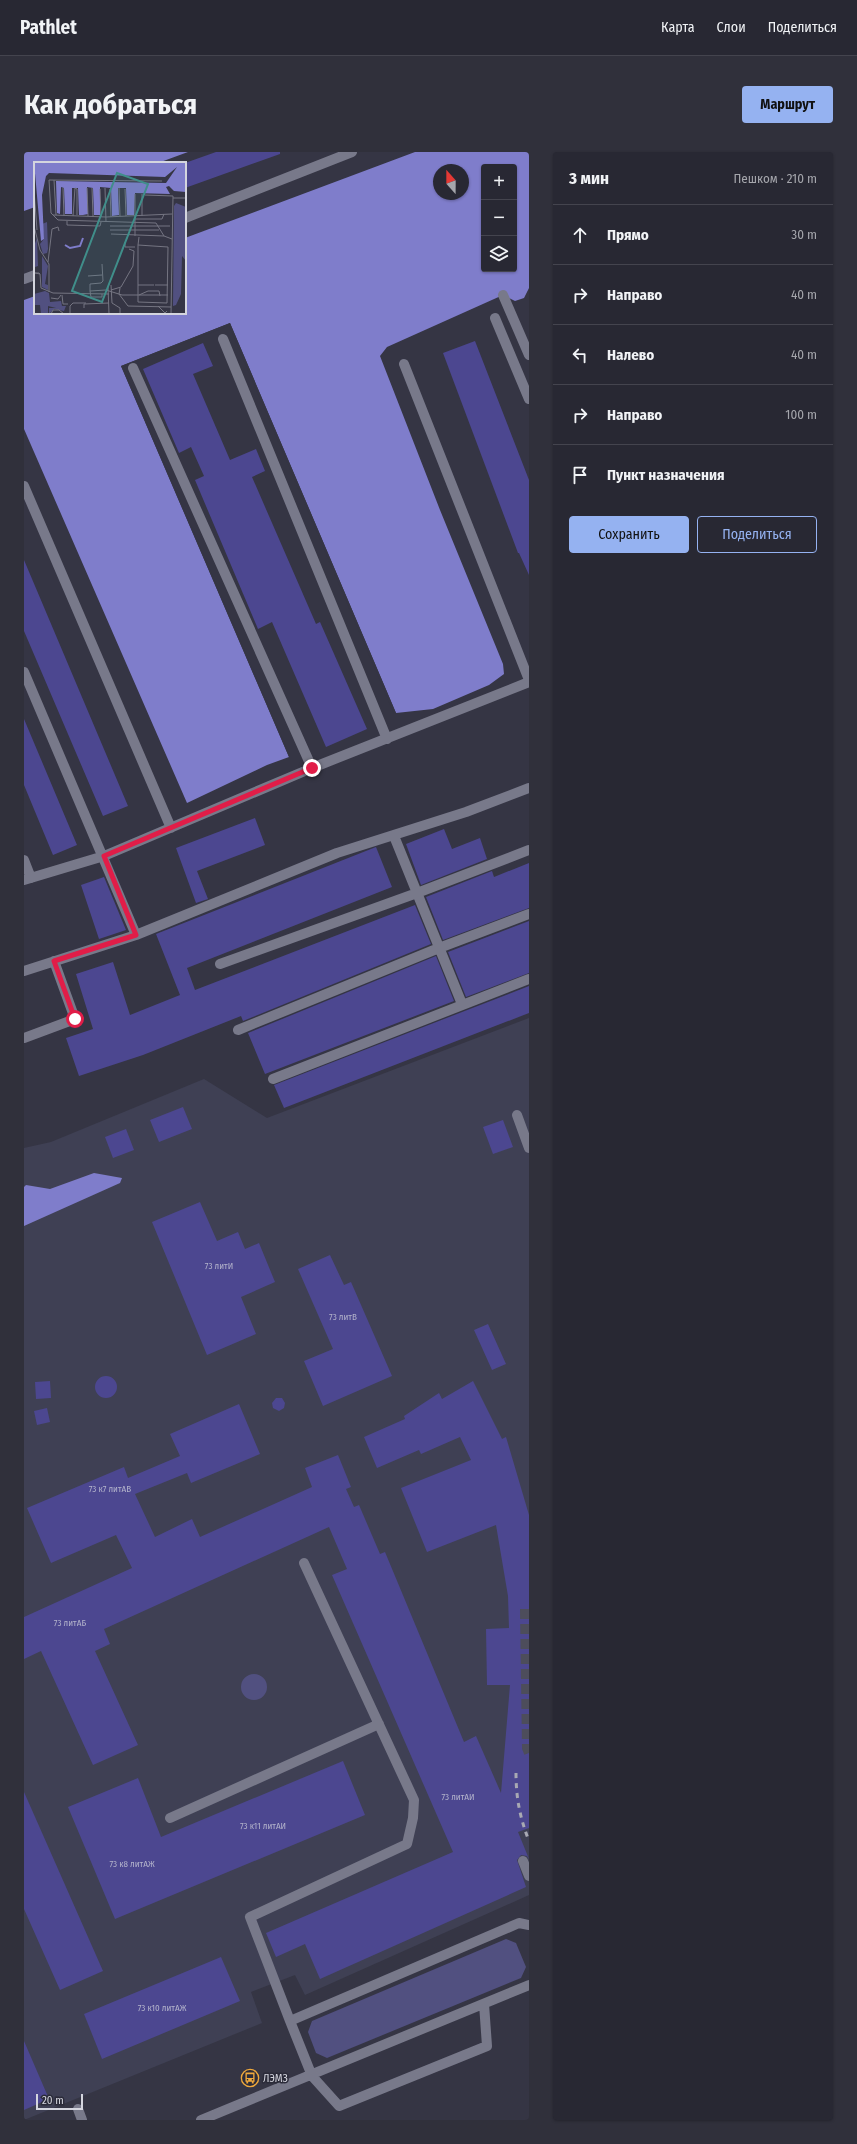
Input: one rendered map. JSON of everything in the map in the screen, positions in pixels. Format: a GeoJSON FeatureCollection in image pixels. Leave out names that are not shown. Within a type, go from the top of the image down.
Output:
{"type":"FeatureCollection","features":[{"type":"Feature","properties":{"kind":"street"},"geometry":{"type":"LineString","coordinates":[[186,218],[352,152]]}},
{"type":"Feature","properties":{"kind":"street"},"geometry":{"type":"LineString","coordinates":[[24,279],[34,275]]}},
{"type":"Feature","properties":{"kind":"street"},"geometry":{"type":"LineString","coordinates":[[503,295],[529,355]]}},
{"type":"Feature","properties":{"kind":"street"},"geometry":{"type":"LineString","coordinates":[[495,318],[529,399]]}},
{"type":"Feature","properties":{"kind":"street"},"geometry":{"type":"LineString","coordinates":[[223,339],[387,739]]}},
{"type":"Feature","properties":{"kind":"street"},"geometry":{"type":"LineString","coordinates":[[24,860],[28,879],[104,856],[312,768],[529,681],[404,364]]}},
{"type":"Feature","properties":{"kind":"street"},"geometry":{"type":"LineString","coordinates":[[133,368],[312,768]]}},
{"type":"Feature","properties":{"kind":"street"},"geometry":{"type":"LineString","coordinates":[[24,486],[171,828]]}},
{"type":"Feature","properties":{"kind":"street"},"geometry":{"type":"LineString","coordinates":[[24,672],[104,856],[136,935]]}},
{"type":"Feature","properties":{"kind":"street"},"geometry":{"type":"LineString","coordinates":[[24,971],[136,935],[337,853],[394,836],[529,788]]}},
{"type":"Feature","properties":{"kind":"street"},"geometry":{"type":"LineString","coordinates":[[394,836],[462,1004]]}},
{"type":"Feature","properties":{"kind":"street"},"geometry":{"type":"LineString","coordinates":[[220,964],[417,893],[529,850]]}},
{"type":"Feature","properties":{"kind":"street"},"geometry":{"type":"LineString","coordinates":[[238,1030],[439,948],[529,914]]}},
{"type":"Feature","properties":{"kind":"street"},"geometry":{"type":"LineString","coordinates":[[24,1038],[75,1019],[54,961]]}},
{"type":"Feature","properties":{"kind":"street"},"geometry":{"type":"LineString","coordinates":[[274,1079],[529,979]]}},
{"type":"Feature","properties":{"kind":"street"},"geometry":{"type":"LineString","coordinates":[[517,1115],[529,1148]]}},
{"type":"Feature","properties":{"kind":"street"},"geometry":{"type":"LineString","coordinates":[[304,1563],[414,1800],[413,1818],[407,1844],[250,1917],[312,2076],[339,2106],[487,2046],[484,2004]]}},
{"type":"Feature","properties":{"kind":"street"},"geometry":{"type":"LineString","coordinates":[[170,1818],[379,1724]]}},
{"type":"Feature","properties":{"kind":"street"},"geometry":{"type":"LineString","coordinates":[[523,1861],[529,1876]]}},
{"type":"Feature","properties":{"kind":"street"},"geometry":{"type":"LineString","coordinates":[[290,2021],[519,1923],[529,1925]]}},
{"type":"Feature","properties":{"kind":"street"},"geometry":{"type":"LineString","coordinates":[[201,2120],[312,2076],[529,1985]]}},
{"type":"Feature","properties":{"kind":"street"},"geometry":{"type":"LineString","coordinates":[[78,2109],[82,2120]]}},
{"type":"Feature","properties":{"kind":"shaded area"},"geometry":{"type":"Polygon","coordinates":[[[24,152],[188,152],[161,162],[34,162],[34,207],[24,211],[24,152]]]}},
{"type":"Feature","properties":{"kind":"shaded area"},"geometry":{"type":"Polygon","coordinates":[[[415,152],[529,152],[529,288],[524,298],[515,301],[503,295],[387,347],[380,356],[440,510],[503,664],[504,674],[489,685],[433,709],[396,713],[230,323],[121,366],[289,757],[267,765],[187,803],[24,429],[24,300],[34,296],[34,314],[186,314],[186,238],[415,152]]]}},
{"type":"Feature","properties":{"kind":"shaded area"},"geometry":{"type":"Polygon","coordinates":[[[529,1018],[529,1895],[305,1995],[295,1975],[251,1992],[262,2023],[24,2120],[24,1148],[51,1142],[204,1079],[267,1118],[529,1018]]]}},
{"type":"Feature","properties":{"kind":"shaded area"},"geometry":{"type":"Polygon","coordinates":[[[94,1173],[122,1178],[120,1183],[24,1226],[24,1187],[26,1185],[50,1189],[94,1173]]]}},
{"type":"Feature","properties":{"kind":"shaded area"},"geometry":{"type":"Polygon","coordinates":[[[254,1674],[263,1678],[267,1687],[263,1696],[254,1700],[245,1696],[241,1687],[245,1678],[254,1674]]]}},
{"type":"Feature","properties":{"kind":"shaded area"},"geometry":{"type":"Polygon","coordinates":[[[506,1939],[516,1943],[526,1967],[521,1978],[327,2058],[316,2053],[308,2032],[312,2021],[506,1939]]]}},
{"type":"Feature","properties":{"kind":"pier"},"geometry":{"type":"Polygon","coordinates":[[[230,323],[396,713],[394,714],[229,326],[123,367],[290,756],[289,757],[121,366],[230,323]]]}},
{"type":"Feature","properties":{"kind":"building"},"geometry":{"type":"Polygon","coordinates":[[[216,152],[280,152],[280,154],[186,188],[186,163],[216,152]]]}},
{"type":"Feature","properties":{"kind":"building"},"geometry":{"type":"Polygon","coordinates":[[[475,341],[529,480],[529,575],[518,553],[443,353],[475,341]]]}},
{"type":"Feature","properties":{"kind":"building"},"geometry":{"type":"Polygon","coordinates":[[[203,343],[213,366],[193,374],[230,460],[256,449],[265,471],[252,477],[316,624],[320,622],[367,729],[326,747],[272,622],[258,629],[195,480],[204,476],[191,447],[179,453],[143,369],[203,343]]]}},
{"type":"Feature","properties":{"kind":"building"},"geometry":{"type":"Polygon","coordinates":[[[24,560],[128,806],[103,816],[24,631],[24,560]]]}},
{"type":"Feature","properties":{"kind":"building"},"geometry":{"type":"Polygon","coordinates":[[[24,719],[77,845],[53,855],[24,785],[24,719]]]}},
{"type":"Feature","properties":{"kind":"building"},"geometry":{"type":"Polygon","coordinates":[[[255,818],[265,845],[197,871],[208,899],[196,903],[176,848],[255,818]]]}},
{"type":"Feature","properties":{"kind":"building"},"geometry":{"type":"Polygon","coordinates":[[[444,829],[452,849],[480,838],[487,859],[421,885],[406,844],[444,829]]]}},
{"type":"Feature","properties":{"kind":"building"},"geometry":{"type":"Polygon","coordinates":[[[376,847],[392,887],[187,968],[195,990],[415,905],[431,944],[243,1021],[241,1016],[143,1055],[79,1076],[66,1038],[93,1029],[76,974],[113,962],[130,1015],[180,995],[156,934],[376,847]]]}},
{"type":"Feature","properties":{"kind":"building"},"geometry":{"type":"Polygon","coordinates":[[[529,863],[529,908],[443,940],[426,897],[492,871],[494,877],[529,863]]]}},
{"type":"Feature","properties":{"kind":"building"},"geometry":{"type":"Polygon","coordinates":[[[104,877],[126,930],[99,939],[81,885],[104,877]]]}},
{"type":"Feature","properties":{"kind":"building"},"geometry":{"type":"Polygon","coordinates":[[[529,921],[529,973],[466,997],[448,952],[529,921]]]}},
{"type":"Feature","properties":{"kind":"building"},"geometry":{"type":"Polygon","coordinates":[[[436,956],[454,1001],[265,1074],[248,1033],[436,956]]]}},
{"type":"Feature","properties":{"kind":"building"},"geometry":{"type":"Polygon","coordinates":[[[529,986],[529,1013],[284,1108],[274,1085],[529,986]]]}},
{"type":"Feature","properties":{"kind":"building"},"geometry":{"type":"Polygon","coordinates":[[[183,1107],[192,1129],[159,1142],[150,1120],[183,1107]]]}},
{"type":"Feature","properties":{"kind":"building"},"geometry":{"type":"Polygon","coordinates":[[[503,1120],[513,1147],[493,1154],[483,1127],[503,1120]]]}},
{"type":"Feature","properties":{"kind":"building"},"geometry":{"type":"Polygon","coordinates":[[[126,1129],[134,1150],[113,1158],[105,1137],[126,1129]]]}},
{"type":"Feature","properties":{"kind":"building"},"geometry":{"type":"Polygon","coordinates":[[[200,1202],[217,1241],[238,1232],[245,1249],[259,1243],[275,1282],[241,1297],[256,1334],[207,1355],[152,1222],[200,1202]]]}},
{"type":"Feature","properties":{"kind":"building"},"geometry":{"type":"Polygon","coordinates":[[[330,1255],[344,1285],[351,1282],[392,1376],[323,1406],[304,1361],[333,1349],[298,1269],[330,1255]]]}},
{"type":"Feature","properties":{"kind":"building"},"geometry":{"type":"Polygon","coordinates":[[[488,1324],[506,1364],[492,1370],[474,1330],[488,1324]]]}},
{"type":"Feature","properties":{"kind":"building"},"geometry":{"type":"Polygon","coordinates":[[[106,1376],[114,1379],[117,1387],[114,1395],[106,1398],[98,1395],[95,1387],[98,1379],[106,1376]]]}},
{"type":"Feature","properties":{"kind":"building"},"geometry":{"type":"Polygon","coordinates":[[[50,1381],[51,1398],[36,1399],[35,1382],[50,1381]]]}},
{"type":"Feature","properties":{"kind":"building"},"geometry":{"type":"Polygon","coordinates":[[[473,1381],[502,1439],[506,1437],[529,1515],[529,1828],[518,1832],[529,1859],[527,1856],[521,1855],[517,1860],[526,1887],[320,1979],[305,1944],[276,1957],[266,1933],[453,1852],[332,1575],[347,1569],[329,1527],[104,1629],[110,1644],[95,1651],[138,1745],[93,1765],[41,1651],[24,1659],[24,1617],[132,1568],[116,1535],[51,1563],[27,1508],[124,1467],[128,1478],[180,1456],[170,1434],[239,1404],[260,1454],[191,1483],[187,1473],[135,1494],[155,1537],[192,1519],[200,1537],[312,1487],[305,1468],[338,1455],[351,1487],[346,1489],[354,1507],[359,1505],[380,1554],[385,1552],[464,1742],[476,1736],[501,1793],[510,1685],[487,1685],[486,1629],[509,1628],[508,1596],[496,1525],[427,1552],[401,1488],[471,1460],[460,1437],[421,1454],[419,1450],[377,1468],[364,1437],[405,1419],[404,1416],[439,1393],[442,1399],[473,1381]]]}},
{"type":"Feature","properties":{"kind":"building"},"geometry":{"type":"Polygon","coordinates":[[[276,1398],[282,1398],[285,1403],[284,1408],[279,1411],[273,1408],[272,1403],[276,1398]]]}},
{"type":"Feature","properties":{"kind":"building"},"geometry":{"type":"Polygon","coordinates":[[[47,1408],[50,1422],[37,1425],[34,1411],[47,1408]]]}},
{"type":"Feature","properties":{"kind":"building"},"geometry":{"type":"Polygon","coordinates":[[[343,1761],[365,1815],[115,1919],[68,1807],[138,1778],[161,1837],[343,1761]]]}},
{"type":"Feature","properties":{"kind":"building"},"geometry":{"type":"Polygon","coordinates":[[[24,1792],[103,1971],[60,1990],[24,1909],[24,1792]]]}},
{"type":"Feature","properties":{"kind":"building"},"geometry":{"type":"Polygon","coordinates":[[[221,1957],[240,2001],[102,2059],[84,2014],[221,1957]]]}},
{"type":"Feature","properties":{"kind":"building"},"geometry":{"type":"Polygon","coordinates":[[[24,2041],[49,2099],[24,2110],[24,2041]]]}},
{"type":"Feature","properties":{"kind":"tunnel"},"geometry":{"type":"LineString","coordinates":[[525,1609],[527,1748],[529,1753]]}},
{"type":"Feature","properties":{"kind":"railway"},"geometry":{"type":"LineString","coordinates":[[516,1773],[519,1808],[529,1841]]}},
{"type":"Feature","properties":{"kind":"place","name":"ЛЭМЗ"},"geometry":{"type":"Point","coordinates":[250,2078]}},
{"type":"Feature","properties":{"kind":"route"},"geometry":{"type":"LineString","coordinates":[[75,1019],[54,961],[136,935],[104,856],[312,768]]}}]}
